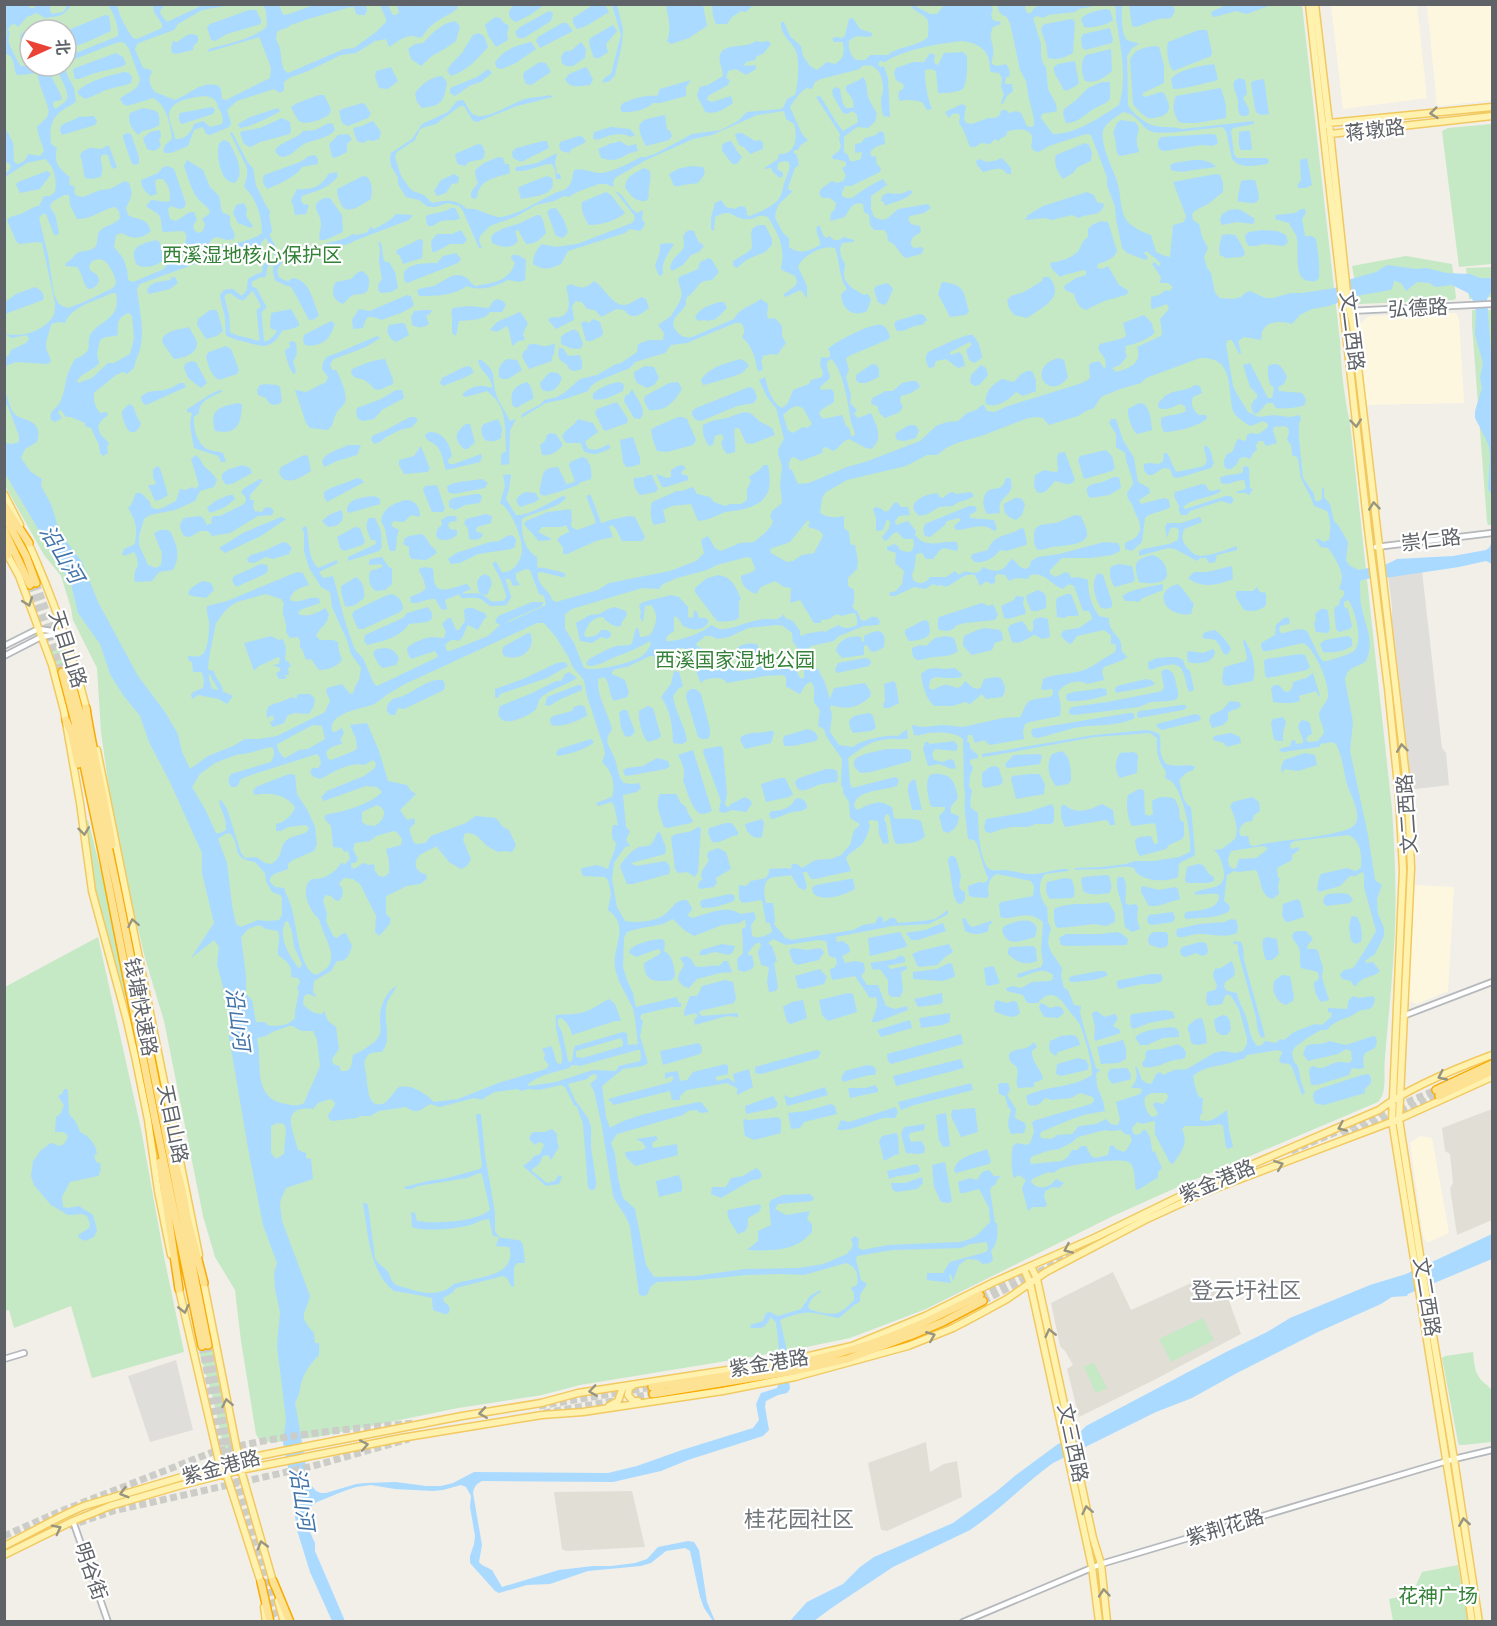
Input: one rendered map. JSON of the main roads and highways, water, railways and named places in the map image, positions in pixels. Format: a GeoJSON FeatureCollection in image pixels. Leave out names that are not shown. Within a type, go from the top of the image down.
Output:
{"type":"FeatureCollection","features":[{"type":"Feature","properties":{"kind":"highway"},"geometry":{"type":"LineString","coordinates":[[4,505],[29,543]]}},
{"type":"Feature","properties":{"kind":"highway"},"geometry":{"type":"LineString","coordinates":[[4,515],[26,556],[33,584],[4,530]]}},
{"type":"Feature","properties":{"kind":"highway","name":"钱塘快速路"},"geometry":{"type":"LineString","coordinates":[[65,671],[80,714],[118,893],[205,1346],[156,1124],[106,874],[65,671]]}},
{"type":"Feature","properties":{"kind":"highway"},"geometry":{"type":"LineString","coordinates":[[86,708],[109,827],[118,893]]}},
{"type":"Feature","properties":{"kind":"highway"},"geometry":{"type":"LineString","coordinates":[[66,720],[72,735],[106,874]]}},
{"type":"Feature","properties":{"kind":"highway"},"geometry":{"type":"LineString","coordinates":[[1492,1064],[1437,1093],[1492,1071]]}},
{"type":"Feature","properties":{"kind":"highway"},"geometry":{"type":"LineString","coordinates":[[164,1123],[204,1283]]}},
{"type":"Feature","properties":{"kind":"highway"},"geometry":{"type":"LineString","coordinates":[[156,1124],[179,1289]]}},
{"type":"Feature","properties":{"kind":"highway"},"geometry":{"type":"LineString","coordinates":[[852,1346],[943,1322],[981,1298]]}},
{"type":"Feature","properties":{"kind":"highway"},"geometry":{"type":"LineString","coordinates":[[856,1361],[911,1332]]}},
{"type":"Feature","properties":{"kind":"highway","name":"紫金港路"},"geometry":{"type":"LineString","coordinates":[[778,1377],[793,1368],[855,1356],[911,1332]]}},
{"type":"Feature","properties":{"kind":"highway"},"geometry":{"type":"LineString","coordinates":[[793,1368],[822,1354]]}},
{"type":"Feature","properties":{"kind":"highway"},"geometry":{"type":"LineString","coordinates":[[778,1377],[652,1391],[776,1364],[793,1368],[826,1369]]}},
{"type":"Feature","properties":{"kind":"highway"},"geometry":{"type":"LineString","coordinates":[[273,1581],[290,1622]]}},
{"type":"Feature","properties":{"kind":"highway"},"geometry":{"type":"LineString","coordinates":[[261,1582],[269,1622]]}},
{"type":"Feature","properties":{"kind":"main road","name":"文二西路"},"geometry":{"type":"LineString","coordinates":[[1309,4],[1343,278]]}},
{"type":"Feature","properties":{"kind":"main road","name":"文二西路"},"geometry":{"type":"LineString","coordinates":[[1315,4],[1331,135],[1370,548],[1372,565],[1378,580],[1408,795],[1411,868],[1396,1097]]}},
{"type":"Feature","properties":{"kind":"main road","name":"蒋墩路"},"geometry":{"type":"LineString","coordinates":[[1492,107],[1329,123],[1323,129],[1331,135],[1492,116]]}},
{"type":"Feature","properties":{"kind":"main road","name":"文二西路"},"geometry":{"type":"LineString","coordinates":[[1346,312],[1353,324],[1380,564],[1378,580],[1402,838],[1396,1120],[1414,1267],[1423,1296]]}},
{"type":"Feature","properties":{"kind":"main road","name":"天目山路"},"geometry":{"type":"LineString","coordinates":[[4,494],[29,543],[74,660],[103,774],[190,1202],[241,1470],[284,1622]]}},
{"type":"Feature","properties":{"kind":"main road","name":"天目山路"},"geometry":{"type":"LineString","coordinates":[[6,550],[19,576],[52,665],[66,720],[81,803],[92,891],[127,1021],[148,1120],[165,1230],[220,1466],[226,1473],[261,1582]]}},
{"type":"Feature","properties":{"kind":"main road","name":"紫金港路"},"geometry":{"type":"LineString","coordinates":[[822,1354],[852,1346],[925,1317],[994,1282],[1195,1190],[1379,1110],[1396,1097],[1492,1055]]}},
{"type":"Feature","properties":{"kind":"main road","name":"紫金港路"},"geometry":{"type":"LineString","coordinates":[[826,1369],[908,1346],[953,1328],[1007,1299],[1046,1272],[1102,1241],[1196,1197],[1396,1120],[1492,1077]]}},
{"type":"Feature","properties":{"kind":"main road","name":"文二西路"},"geometry":{"type":"LineString","coordinates":[[1396,1120],[1421,1263],[1423,1296],[1479,1622]]}},
{"type":"Feature","properties":{"kind":"main road","name":"文三西路"},"geometry":{"type":"LineString","coordinates":[[1031,1266],[1037,1279],[1093,1538],[1101,1564],[1107,1622]]}},
{"type":"Feature","properties":{"kind":"main road","name":"文三西路"},"geometry":{"type":"LineString","coordinates":[[1024,1269],[1030,1283],[1092,1567],[1099,1622]]}},
{"type":"Feature","properties":{"kind":"main road","name":"紫金港路"},"geometry":{"type":"LineString","coordinates":[[4,1546],[84,1506],[239,1460],[541,1403],[578,1393],[776,1364]]}},
{"type":"Feature","properties":{"kind":"main road","name":"紫金港路"},"geometry":{"type":"LineString","coordinates":[[4,1555],[73,1521],[148,1494],[226,1473],[401,1438],[542,1415],[649,1403],[723,1390],[778,1377]]}},
{"type":"Feature","properties":{"kind":"main road"},"geometry":{"type":"LineString","coordinates":[[634,1385],[628,1392],[631,1399],[635,1401],[723,1390]]}},
{"type":"Feature","properties":{"kind":"main road"},"geometry":{"type":"LineString","coordinates":[[564,1413],[614,1404],[620,1398],[623,1387]]}},
{"type":"Feature","properties":{"kind":"main road","name":"文二西路"},"geometry":{"type":"LineString","coordinates":[[1451,1460],[1472,1622]]}},
{"type":"Feature","properties":{"kind":"water"},"geometry":{"type":"Polygon","coordinates":[[[5,4],[29,5],[30,8],[34,8],[35,5],[50,5],[52,14],[63,12],[66,5],[71,5],[66,12],[60,15],[45,18],[37,13],[26,18],[18,18],[18,27],[15,24],[11,25],[8,29],[9,43],[18,60],[18,74],[12,58],[5,54],[7,32],[5,4]]]}},
{"type":"Feature","properties":{"kind":"water"},"geometry":{"type":"Polygon","coordinates":[[[712,4],[753,5],[746,12],[741,11],[732,17],[727,24],[716,24],[712,4]]]}},
{"type":"Feature","properties":{"kind":"water","name":"沿山河"},"geometry":{"type":"Polygon","coordinates":[[[998,4],[1026,5],[1027,13],[1031,13],[1040,5],[1099,5],[1075,12],[1033,18],[1041,44],[1048,89],[1057,111],[1042,114],[1041,118],[1053,134],[1079,128],[1119,105],[1123,73],[1115,5],[1122,5],[1122,24],[1126,39],[1139,44],[1132,48],[1127,56],[1128,105],[1136,115],[1152,125],[1182,129],[1254,121],[1254,124],[1233,128],[1231,131],[1234,154],[1237,158],[1267,158],[1269,162],[1267,164],[1248,166],[1235,162],[1232,159],[1226,131],[1222,127],[1155,132],[1147,129],[1132,115],[1123,112],[1108,123],[1103,131],[1104,144],[1118,185],[1125,217],[1135,228],[1151,235],[1156,252],[1165,256],[1170,257],[1173,225],[1184,222],[1186,216],[1173,182],[1220,175],[1223,192],[1192,214],[1193,220],[1199,224],[1208,248],[1204,257],[1211,273],[1215,293],[1220,298],[1233,299],[1250,291],[1265,298],[1273,298],[1291,293],[1335,288],[1351,279],[1376,272],[1387,265],[1426,268],[1492,278],[1492,292],[1487,299],[1492,367],[1492,495],[1488,489],[1489,447],[1475,418],[1482,388],[1480,377],[1483,363],[1475,335],[1474,302],[1468,293],[1452,285],[1436,287],[1429,283],[1417,282],[1406,291],[1402,284],[1394,281],[1390,290],[1356,296],[1329,306],[1312,309],[1300,315],[1292,324],[1280,322],[1268,324],[1262,331],[1261,340],[1244,337],[1238,341],[1241,353],[1239,354],[1232,340],[1228,340],[1226,344],[1233,386],[1248,412],[1259,417],[1300,415],[1299,438],[1303,478],[1314,494],[1315,501],[1322,499],[1322,488],[1324,487],[1324,497],[1330,504],[1334,521],[1348,542],[1346,560],[1350,566],[1359,570],[1387,564],[1397,559],[1453,556],[1486,550],[1491,544],[1492,504],[1492,564],[1486,561],[1360,581],[1361,605],[1368,633],[1369,653],[1366,661],[1348,672],[1345,680],[1353,722],[1350,751],[1375,880],[1382,885],[1377,899],[1378,914],[1384,928],[1384,936],[1375,954],[1365,961],[1366,963],[1373,962],[1380,971],[1361,980],[1356,986],[1351,981],[1342,979],[1340,974],[1354,967],[1376,931],[1364,887],[1364,874],[1362,872],[1356,876],[1350,876],[1340,886],[1319,892],[1317,889],[1321,874],[1347,868],[1356,871],[1361,868],[1361,854],[1358,845],[1349,835],[1291,843],[1290,848],[1298,847],[1299,850],[1292,855],[1292,860],[1277,868],[1278,878],[1280,878],[1279,894],[1272,899],[1265,894],[1256,870],[1234,871],[1227,875],[1224,901],[1229,905],[1230,910],[1210,917],[1186,919],[1184,916],[1186,912],[1212,907],[1218,900],[1219,895],[1216,894],[1194,894],[1216,886],[1223,880],[1222,862],[1214,850],[1222,849],[1235,839],[1235,818],[1230,806],[1233,802],[1252,797],[1259,802],[1260,811],[1254,815],[1252,821],[1243,824],[1239,832],[1241,836],[1248,836],[1250,845],[1254,846],[1340,832],[1351,828],[1357,819],[1356,808],[1336,744],[1332,742],[1321,744],[1319,747],[1283,752],[1279,749],[1290,746],[1292,740],[1295,740],[1296,744],[1303,743],[1298,726],[1302,720],[1310,723],[1312,734],[1306,739],[1308,742],[1318,741],[1324,733],[1319,714],[1328,697],[1328,691],[1317,659],[1303,643],[1268,651],[1263,651],[1261,647],[1261,643],[1275,635],[1276,625],[1288,617],[1289,624],[1280,626],[1281,633],[1297,629],[1307,631],[1323,661],[1349,654],[1357,647],[1357,626],[1348,600],[1344,602],[1344,607],[1348,609],[1352,626],[1350,629],[1339,632],[1336,629],[1334,611],[1344,595],[1344,591],[1339,589],[1342,576],[1328,548],[1321,547],[1315,539],[1323,542],[1329,540],[1330,525],[1327,511],[1314,506],[1301,478],[1297,457],[1292,455],[1291,445],[1287,440],[1289,432],[1285,426],[1274,427],[1277,443],[1266,446],[1263,441],[1259,441],[1256,445],[1257,450],[1250,459],[1240,458],[1231,469],[1226,469],[1224,460],[1233,450],[1236,441],[1238,439],[1246,441],[1247,435],[1259,434],[1268,427],[1268,424],[1263,421],[1251,426],[1234,413],[1227,376],[1219,363],[1211,359],[1200,358],[1101,397],[1094,408],[1078,416],[1049,425],[1043,418],[1028,418],[957,443],[937,455],[927,455],[906,466],[847,480],[826,492],[822,498],[820,513],[832,517],[844,516],[844,528],[849,532],[850,543],[855,545],[857,569],[848,578],[848,586],[854,590],[852,606],[861,620],[865,621],[874,617],[880,622],[878,625],[864,626],[839,636],[834,641],[811,646],[807,650],[807,660],[819,670],[830,699],[834,688],[865,683],[871,692],[870,697],[856,706],[847,708],[831,705],[830,732],[839,745],[853,747],[874,738],[898,736],[907,729],[908,738],[877,741],[848,758],[850,784],[852,788],[895,777],[899,779],[897,786],[860,796],[854,806],[857,810],[874,803],[887,804],[892,807],[894,818],[921,821],[925,836],[916,842],[896,844],[889,815],[886,814],[884,819],[889,843],[883,844],[878,821],[871,820],[868,822],[870,826],[864,841],[846,858],[851,871],[815,879],[811,879],[807,872],[803,872],[807,887],[805,890],[799,888],[791,875],[770,878],[765,886],[766,903],[773,903],[774,924],[784,937],[791,940],[853,930],[875,923],[879,916],[883,918],[883,923],[890,918],[895,918],[898,923],[935,919],[948,910],[948,914],[929,924],[892,926],[836,937],[837,942],[843,941],[849,946],[850,952],[842,956],[845,963],[856,961],[864,963],[865,971],[861,976],[867,985],[878,985],[886,1006],[895,1009],[907,1006],[908,1010],[877,1022],[871,1022],[876,1010],[876,997],[870,998],[855,976],[833,980],[831,977],[830,969],[834,968],[837,963],[836,958],[829,956],[826,941],[786,945],[773,939],[768,943],[772,946],[777,961],[774,963],[778,987],[776,991],[769,992],[767,982],[769,967],[761,965],[758,952],[761,945],[759,942],[748,953],[749,956],[752,955],[754,965],[752,969],[744,972],[738,970],[737,959],[743,953],[742,929],[746,927],[745,919],[740,923],[722,925],[694,936],[673,919],[663,924],[627,932],[624,938],[623,967],[636,1007],[677,997],[681,1007],[642,1014],[640,1036],[648,1063],[623,1069],[602,1086],[606,1117],[610,1128],[638,1116],[693,1103],[701,1102],[709,1112],[688,1111],[683,1115],[617,1134],[611,1143],[618,1178],[623,1198],[635,1209],[646,1265],[654,1277],[695,1276],[745,1269],[799,1268],[823,1264],[847,1254],[853,1245],[851,1239],[855,1236],[859,1239],[858,1247],[862,1250],[888,1245],[964,1241],[983,1230],[990,1222],[989,1208],[979,1189],[960,1193],[958,1182],[970,1178],[977,1180],[982,1172],[989,1170],[994,1176],[1001,1176],[990,1190],[995,1223],[997,1223],[996,1242],[991,1251],[993,1260],[983,1264],[978,1260],[967,1259],[959,1265],[953,1281],[949,1275],[951,1283],[927,1280],[927,1273],[943,1273],[950,1262],[986,1252],[987,1242],[970,1244],[961,1248],[892,1250],[857,1256],[861,1280],[867,1284],[860,1295],[860,1302],[839,1318],[806,1313],[780,1320],[786,1347],[790,1389],[787,1393],[766,1401],[769,1430],[763,1436],[661,1471],[613,1482],[482,1481],[475,1487],[473,1493],[482,1545],[479,1562],[492,1570],[502,1587],[559,1570],[635,1563],[647,1559],[658,1547],[688,1541],[694,1542],[699,1550],[707,1602],[715,1621],[704,1608],[690,1551],[685,1548],[666,1551],[651,1563],[641,1566],[588,1571],[550,1584],[527,1585],[499,1593],[470,1563],[475,1536],[470,1507],[471,1496],[466,1487],[461,1485],[433,1491],[371,1485],[344,1491],[317,1502],[309,1508],[310,1532],[315,1543],[315,1551],[345,1621],[332,1621],[310,1572],[297,1530],[295,1516],[297,1495],[290,1476],[283,1443],[286,1419],[277,1346],[280,1312],[274,1273],[277,1263],[263,1225],[248,1148],[229,1037],[230,1014],[217,964],[219,947],[214,940],[191,958],[214,923],[202,873],[202,853],[149,742],[140,716],[110,674],[100,644],[78,613],[71,584],[6,475],[5,443],[19,442],[19,436],[5,403],[4,389],[13,412],[30,421],[37,428],[37,442],[25,449],[21,458],[31,472],[42,479],[41,486],[51,504],[60,533],[82,562],[98,602],[138,676],[178,734],[182,752],[190,769],[208,756],[245,739],[277,736],[325,712],[330,701],[327,688],[342,684],[350,694],[353,693],[361,668],[351,654],[332,607],[330,592],[321,587],[309,568],[304,551],[302,528],[306,526],[310,554],[318,568],[337,560],[338,563],[319,572],[323,578],[333,576],[353,645],[363,658],[377,686],[436,658],[438,656],[435,651],[411,659],[407,648],[426,638],[444,638],[446,632],[442,624],[448,618],[451,618],[456,630],[459,630],[465,621],[464,610],[467,608],[485,613],[487,617],[478,630],[468,625],[459,641],[448,642],[445,645],[447,651],[488,636],[500,625],[495,622],[498,616],[532,602],[543,602],[542,606],[509,622],[546,605],[544,596],[539,594],[530,570],[526,569],[516,573],[516,579],[520,585],[513,586],[510,579],[503,579],[498,575],[498,572],[507,572],[515,567],[522,554],[515,524],[508,511],[500,503],[505,486],[503,475],[511,474],[506,499],[516,515],[540,508],[563,496],[566,497],[553,507],[522,519],[524,541],[537,557],[540,583],[556,602],[598,590],[609,583],[670,571],[696,561],[704,553],[701,540],[708,536],[715,548],[721,551],[740,543],[754,542],[766,532],[773,521],[770,517],[772,511],[781,504],[782,500],[780,486],[782,466],[778,449],[784,439],[776,408],[767,397],[759,380],[765,377],[773,399],[782,408],[788,403],[793,390],[822,377],[821,357],[830,356],[828,349],[862,329],[881,325],[886,328],[890,336],[889,339],[846,359],[849,370],[846,377],[851,396],[850,403],[857,410],[854,414],[858,418],[871,413],[878,432],[877,441],[871,449],[849,439],[833,451],[826,447],[823,448],[822,453],[801,461],[794,457],[791,458],[789,469],[792,470],[798,484],[809,483],[920,441],[936,426],[958,421],[982,405],[987,411],[994,412],[1088,380],[1091,363],[1099,361],[1104,368],[1106,367],[1105,359],[1098,349],[1100,344],[1124,338],[1126,335],[1123,323],[1144,315],[1152,323],[1155,332],[1138,343],[1126,346],[1127,356],[1120,365],[1112,368],[1116,372],[1134,364],[1138,357],[1137,347],[1161,336],[1160,319],[1169,309],[1167,304],[1151,308],[1151,297],[1166,290],[1170,291],[1173,287],[1168,283],[1160,283],[1161,277],[1152,264],[1154,262],[1159,266],[1161,264],[1146,251],[1144,253],[1148,257],[1146,260],[1127,253],[1122,248],[1107,177],[1091,135],[1086,134],[1049,146],[1039,152],[1034,151],[1031,147],[1030,133],[1017,130],[1007,132],[1006,136],[999,141],[995,139],[990,144],[981,143],[970,147],[959,123],[958,113],[952,114],[949,118],[945,112],[962,104],[966,106],[964,119],[966,123],[972,124],[995,118],[1002,110],[1009,113],[1016,111],[1021,113],[1027,126],[1034,126],[1026,81],[1020,70],[1010,23],[1006,16],[998,10],[998,4]],[[831,359],[827,365],[830,378],[820,387],[821,390],[831,389],[834,392],[834,402],[821,410],[819,414],[823,419],[842,415],[853,437],[855,434],[841,377],[831,359]],[[797,406],[791,408],[783,415],[788,430],[793,433],[812,424],[803,408],[797,406]],[[807,521],[790,542],[770,549],[771,553],[787,562],[793,561],[802,555],[814,553],[823,536],[819,531],[808,527],[810,521],[807,521]],[[747,557],[663,584],[659,589],[642,588],[572,609],[565,614],[565,629],[574,643],[584,668],[596,669],[613,666],[643,655],[651,644],[650,641],[600,664],[589,666],[586,664],[589,659],[608,649],[630,645],[636,628],[638,628],[640,637],[650,635],[656,623],[655,612],[651,605],[645,606],[643,622],[640,618],[639,605],[671,595],[679,597],[688,607],[688,617],[693,618],[694,610],[699,618],[706,618],[708,623],[700,629],[689,628],[683,626],[675,616],[674,631],[667,636],[666,641],[690,636],[711,625],[724,629],[755,620],[780,618],[784,614],[785,618],[793,621],[800,635],[803,636],[826,632],[839,625],[848,628],[857,625],[856,614],[853,613],[841,616],[837,614],[829,619],[821,620],[821,623],[814,623],[800,600],[790,603],[791,588],[784,587],[775,581],[761,587],[756,594],[750,591],[743,585],[741,579],[741,576],[754,571],[755,568],[751,558],[747,557]],[[537,623],[386,695],[374,704],[346,713],[335,720],[332,731],[335,732],[342,728],[344,733],[340,740],[343,743],[326,752],[328,759],[331,760],[354,751],[357,748],[356,739],[350,725],[367,723],[388,781],[407,785],[416,794],[400,810],[407,820],[414,818],[415,823],[409,829],[416,844],[425,843],[431,836],[466,823],[476,816],[496,818],[503,827],[509,830],[516,845],[512,852],[498,852],[487,846],[476,835],[465,833],[463,840],[471,859],[467,866],[461,869],[449,862],[436,846],[421,855],[416,865],[420,872],[426,874],[427,879],[420,884],[407,886],[386,896],[386,914],[391,919],[389,925],[379,936],[375,932],[376,916],[360,884],[353,879],[344,878],[339,883],[343,890],[339,901],[325,895],[323,901],[327,914],[326,921],[333,936],[337,938],[346,933],[352,946],[345,959],[337,961],[331,971],[314,981],[313,992],[317,997],[308,994],[304,996],[303,1004],[316,1013],[322,1014],[324,1011],[328,1021],[336,1027],[339,1049],[332,1059],[333,1064],[339,1066],[341,1071],[347,1071],[351,1067],[353,1055],[378,1038],[382,1004],[390,991],[397,986],[387,1005],[385,1046],[382,1052],[369,1054],[364,1062],[370,1099],[377,1104],[384,1103],[399,1087],[404,1086],[418,1090],[434,1102],[458,1099],[501,1082],[546,1069],[549,1065],[544,1059],[545,1054],[542,1049],[551,1046],[557,1063],[561,1064],[562,1055],[556,1028],[556,1015],[590,1010],[609,999],[615,1004],[621,1021],[572,1035],[567,1023],[561,1018],[558,1019],[568,1061],[572,1060],[575,1046],[623,1032],[627,1033],[628,1045],[638,1044],[632,1006],[615,967],[620,930],[615,916],[608,910],[611,893],[608,880],[605,877],[583,876],[581,871],[582,868],[597,865],[608,869],[615,850],[616,843],[612,837],[612,828],[613,825],[618,825],[614,805],[611,802],[598,806],[596,803],[612,797],[612,778],[602,762],[605,753],[584,680],[572,666],[556,637],[544,623],[537,623]],[[783,626],[748,628],[729,637],[717,639],[705,636],[696,644],[707,654],[736,670],[751,671],[751,667],[741,663],[738,659],[737,648],[747,644],[757,644],[760,652],[760,666],[772,669],[792,666],[800,678],[804,678],[802,658],[793,642],[792,633],[783,626]],[[680,648],[678,657],[674,659],[655,661],[654,656],[650,656],[612,672],[625,680],[629,693],[627,697],[614,701],[606,679],[604,677],[598,679],[601,699],[612,729],[607,742],[620,778],[624,783],[639,783],[641,788],[637,792],[623,795],[626,827],[630,831],[626,840],[630,846],[625,847],[614,863],[612,879],[617,907],[625,921],[635,922],[650,921],[660,917],[683,900],[687,900],[691,906],[692,910],[687,915],[692,918],[723,910],[740,914],[754,912],[756,918],[751,925],[752,936],[765,936],[772,932],[770,923],[766,923],[762,900],[742,903],[739,899],[739,885],[746,886],[751,881],[766,878],[769,869],[791,869],[792,864],[797,864],[802,868],[815,860],[831,859],[841,855],[850,845],[854,830],[860,824],[850,818],[849,802],[843,793],[842,759],[826,736],[824,729],[818,726],[820,710],[814,702],[814,687],[811,682],[806,684],[800,694],[786,687],[784,675],[727,683],[723,679],[714,678],[701,683],[684,648],[680,648]],[[313,725],[277,744],[280,754],[285,758],[299,750],[308,749],[325,739],[322,726],[313,725]],[[270,747],[236,755],[215,763],[200,774],[192,787],[216,833],[226,830],[226,822],[219,801],[221,800],[227,809],[241,853],[245,858],[256,857],[271,864],[278,858],[285,842],[307,832],[309,828],[306,825],[276,831],[276,824],[288,818],[295,807],[282,797],[272,794],[255,795],[253,792],[258,786],[289,774],[295,775],[297,794],[315,827],[317,844],[314,851],[293,860],[288,864],[288,869],[274,874],[270,882],[275,887],[284,888],[291,906],[302,954],[309,970],[315,975],[324,970],[329,965],[330,951],[319,919],[309,905],[306,888],[312,879],[329,875],[341,863],[345,864],[350,859],[348,851],[344,852],[342,848],[333,847],[331,826],[324,818],[327,814],[364,804],[382,792],[377,787],[366,786],[324,801],[321,797],[327,791],[364,776],[375,768],[376,763],[373,760],[364,765],[347,766],[320,779],[312,776],[310,771],[321,764],[317,754],[254,774],[241,779],[237,787],[231,787],[229,777],[231,774],[271,762],[274,752],[270,747]],[[377,805],[362,812],[362,822],[375,826],[381,821],[384,812],[381,807],[377,805]],[[394,831],[376,836],[370,841],[355,843],[353,849],[358,859],[355,863],[351,863],[351,867],[354,869],[363,863],[374,864],[375,871],[379,876],[384,877],[389,873],[386,849],[401,845],[402,839],[394,831]],[[230,833],[218,839],[227,863],[236,924],[241,927],[258,920],[279,920],[282,915],[282,898],[272,892],[266,881],[265,873],[255,862],[242,858],[230,833]],[[1266,847],[1231,851],[1228,859],[1229,866],[1233,869],[1236,868],[1239,859],[1256,858],[1267,850],[1266,847]],[[288,921],[285,922],[283,934],[288,952],[300,968],[302,964],[294,947],[288,921]],[[259,925],[248,929],[241,937],[246,994],[252,1000],[256,1022],[278,1026],[289,1023],[295,1018],[299,991],[297,988],[300,982],[298,978],[291,977],[289,964],[278,955],[278,931],[259,925]],[[289,1026],[257,1038],[261,1080],[266,1093],[277,1102],[295,1105],[304,1103],[320,1066],[317,1040],[313,1031],[301,1031],[289,1026]],[[621,1038],[576,1051],[576,1057],[583,1058],[623,1046],[623,1042],[621,1038]],[[640,1050],[580,1066],[572,1065],[528,1084],[529,1086],[556,1082],[593,1070],[616,1071],[619,1066],[640,1061],[640,1050]],[[596,1074],[568,1084],[575,1100],[588,1118],[591,1127],[591,1147],[596,1181],[594,1190],[588,1187],[583,1124],[577,1107],[565,1087],[561,1085],[539,1090],[521,1091],[517,1089],[495,1092],[483,1100],[474,1098],[440,1107],[430,1104],[419,1111],[406,1107],[379,1111],[370,1116],[332,1121],[328,1115],[335,1105],[330,1099],[318,1103],[313,1109],[295,1111],[291,1122],[292,1129],[298,1150],[306,1153],[306,1158],[311,1159],[313,1179],[286,1188],[280,1205],[282,1221],[310,1296],[304,1318],[314,1333],[315,1343],[319,1343],[319,1355],[306,1372],[295,1402],[307,1472],[311,1485],[316,1491],[326,1493],[366,1483],[396,1482],[441,1486],[453,1483],[474,1472],[608,1473],[637,1466],[753,1428],[759,1420],[756,1404],[761,1393],[777,1388],[780,1366],[776,1323],[771,1317],[761,1328],[751,1328],[750,1325],[763,1321],[766,1313],[770,1312],[778,1316],[801,1309],[810,1296],[820,1290],[821,1292],[810,1302],[808,1307],[811,1310],[834,1314],[843,1310],[854,1300],[851,1288],[857,1285],[858,1278],[852,1266],[846,1263],[804,1275],[746,1275],[657,1282],[651,1286],[647,1295],[639,1294],[630,1227],[613,1196],[602,1127],[594,1091],[590,1084],[597,1078],[596,1074]],[[277,1123],[271,1126],[271,1153],[276,1159],[284,1154],[286,1129],[284,1124],[277,1123]]]}},
{"type":"Feature","properties":{"kind":"water"},"geometry":{"type":"Polygon","coordinates":[[[108,5],[117,5],[125,26],[133,38],[137,39],[162,28],[153,5],[165,5],[160,13],[167,22],[203,5],[231,5],[202,10],[178,24],[174,30],[137,44],[135,49],[143,68],[152,72],[150,82],[155,92],[175,100],[201,86],[213,85],[219,86],[222,99],[226,100],[270,78],[269,62],[259,37],[208,52],[209,49],[262,31],[267,26],[266,11],[263,5],[279,5],[283,15],[314,5],[366,5],[365,15],[356,14],[354,7],[351,7],[308,19],[277,32],[276,39],[282,64],[288,73],[344,49],[354,48],[376,32],[386,22],[380,5],[388,5],[393,15],[399,13],[397,5],[458,5],[457,9],[434,23],[419,38],[407,37],[389,47],[386,39],[375,41],[356,53],[341,55],[289,78],[284,82],[284,90],[280,93],[274,89],[237,101],[227,110],[231,123],[229,127],[210,135],[206,134],[202,127],[194,130],[188,146],[171,153],[165,153],[163,150],[172,139],[169,121],[158,101],[153,98],[127,106],[120,99],[135,88],[140,79],[125,43],[113,44],[78,58],[78,52],[118,36],[116,20],[108,5]],[[203,96],[187,99],[173,106],[169,116],[175,139],[184,137],[194,124],[203,121],[210,127],[222,124],[221,111],[213,99],[203,96]]]}},
{"type":"Feature","properties":{"kind":"water"},"geometry":{"type":"Polygon","coordinates":[[[514,5],[544,5],[516,22],[509,14],[514,5]]]}},
{"type":"Feature","properties":{"kind":"water"},"geometry":{"type":"Polygon","coordinates":[[[593,5],[605,5],[609,12],[577,29],[573,18],[593,5]]]}},
{"type":"Feature","properties":{"kind":"water"},"geometry":{"type":"Polygon","coordinates":[[[612,5],[617,5],[623,29],[622,44],[615,75],[610,81],[602,83],[604,78],[611,74],[621,35],[612,5]]]}},
{"type":"Feature","properties":{"kind":"water"},"geometry":{"type":"Polygon","coordinates":[[[666,5],[703,5],[707,26],[689,38],[671,44],[667,41],[669,19],[666,5]]]}},
{"type":"Feature","properties":{"kind":"water"},"geometry":{"type":"Polygon","coordinates":[[[913,5],[930,14],[937,14],[944,5],[991,5],[992,19],[1001,24],[993,27],[991,31],[992,64],[997,66],[1006,64],[1010,74],[1006,77],[1005,84],[1012,84],[1013,91],[1003,104],[1001,103],[1004,94],[999,73],[991,72],[988,57],[981,47],[962,41],[922,48],[901,54],[885,62],[880,61],[878,64],[880,67],[884,66],[888,78],[890,117],[883,116],[881,101],[883,90],[880,73],[875,67],[867,65],[815,82],[812,89],[807,88],[802,91],[793,102],[790,107],[802,134],[808,140],[798,150],[794,150],[799,165],[795,168],[788,187],[793,191],[779,204],[775,218],[783,233],[789,238],[789,247],[797,251],[808,250],[820,245],[817,226],[820,226],[826,238],[829,236],[834,240],[839,240],[844,237],[854,240],[854,242],[842,243],[840,251],[845,264],[846,281],[858,292],[868,294],[871,300],[867,311],[862,313],[853,313],[843,304],[841,294],[847,289],[842,280],[835,248],[819,249],[800,263],[798,267],[807,286],[807,299],[802,291],[786,297],[783,295],[797,282],[795,276],[781,268],[780,241],[768,217],[744,219],[730,213],[721,214],[715,217],[714,231],[711,229],[711,217],[715,203],[721,200],[726,207],[735,209],[740,206],[745,207],[747,215],[750,216],[768,208],[779,199],[789,170],[789,162],[778,163],[777,169],[783,173],[780,178],[771,168],[763,169],[778,159],[779,154],[789,152],[794,144],[796,134],[794,124],[786,119],[784,111],[757,115],[712,135],[693,139],[644,161],[615,178],[614,187],[599,184],[569,197],[564,196],[536,205],[515,217],[490,226],[480,236],[479,241],[482,248],[479,248],[459,206],[448,203],[428,207],[419,200],[406,197],[391,166],[391,153],[412,139],[422,124],[448,112],[457,101],[463,100],[471,112],[480,116],[525,99],[550,95],[553,97],[517,106],[477,122],[473,121],[464,106],[460,106],[436,124],[420,129],[415,140],[397,152],[395,157],[401,176],[408,186],[413,191],[424,195],[432,203],[450,201],[467,209],[475,209],[499,217],[512,214],[566,188],[571,183],[574,170],[608,172],[640,157],[657,153],[692,134],[721,130],[738,121],[747,112],[781,109],[787,99],[795,95],[798,67],[796,51],[784,34],[781,22],[784,22],[790,36],[801,46],[803,56],[810,66],[817,70],[827,62],[835,64],[842,57],[843,42],[834,42],[832,39],[845,36],[849,19],[853,18],[860,29],[872,33],[872,36],[858,36],[849,41],[850,51],[856,60],[865,60],[871,55],[888,55],[924,40],[928,37],[928,21],[912,7],[913,5]]]}},
{"type":"Feature","properties":{"kind":"water"},"geometry":{"type":"Polygon","coordinates":[[[1129,5],[1173,5],[1175,11],[1171,18],[1158,19],[1136,27],[1132,26],[1129,5]]]}},
{"type":"Feature","properties":{"kind":"water"},"geometry":{"type":"Polygon","coordinates":[[[1226,5],[1271,5],[1247,14],[1236,11],[1212,16],[1211,12],[1226,5]]]}},
{"type":"Feature","properties":{"kind":"water"},"geometry":{"type":"Polygon","coordinates":[[[1105,9],[1110,10],[1113,20],[1099,26],[1084,27],[1081,19],[1083,17],[1105,9]]]}},
{"type":"Feature","properties":{"kind":"water"},"geometry":{"type":"Polygon","coordinates":[[[249,10],[256,10],[261,24],[227,34],[215,41],[211,40],[207,27],[210,24],[249,10]]]}},
{"type":"Feature","properties":{"kind":"water"},"geometry":{"type":"Polygon","coordinates":[[[549,11],[553,13],[551,21],[524,38],[518,38],[515,32],[520,27],[549,11]]]}},
{"type":"Feature","properties":{"kind":"water"},"geometry":{"type":"Polygon","coordinates":[[[105,15],[109,16],[111,31],[78,45],[78,26],[105,15]]]}},
{"type":"Feature","properties":{"kind":"water"},"geometry":{"type":"Polygon","coordinates":[[[495,17],[500,18],[509,26],[508,40],[496,47],[485,25],[495,17]]]}},
{"type":"Feature","properties":{"kind":"water"},"geometry":{"type":"Polygon","coordinates":[[[1072,19],[1075,22],[1073,53],[1058,59],[1048,58],[1042,26],[1072,19]]]}},
{"type":"Feature","properties":{"kind":"water"},"geometry":{"type":"Polygon","coordinates":[[[455,21],[460,26],[456,41],[421,66],[411,59],[408,49],[415,44],[423,43],[441,26],[455,21]]]}},
{"type":"Feature","properties":{"kind":"water"},"geometry":{"type":"Polygon","coordinates":[[[562,23],[567,23],[573,31],[540,48],[536,41],[538,37],[562,23]]]}},
{"type":"Feature","properties":{"kind":"water"},"geometry":{"type":"Polygon","coordinates":[[[613,25],[617,31],[606,44],[608,52],[599,58],[594,58],[589,40],[613,25]]]}},
{"type":"Feature","properties":{"kind":"water"},"geometry":{"type":"Polygon","coordinates":[[[1110,28],[1112,43],[1085,50],[1082,47],[1083,34],[1110,28]]]}},
{"type":"Feature","properties":{"kind":"water"},"geometry":{"type":"Polygon","coordinates":[[[1199,30],[1207,30],[1211,56],[1173,71],[1168,57],[1168,42],[1199,30]]]}},
{"type":"Feature","properties":{"kind":"water"},"geometry":{"type":"Polygon","coordinates":[[[478,33],[484,36],[488,47],[467,68],[451,76],[447,71],[451,64],[462,53],[473,35],[478,33]]]}},
{"type":"Feature","properties":{"kind":"water"},"geometry":{"type":"Polygon","coordinates":[[[192,34],[198,36],[198,42],[194,45],[193,50],[172,53],[173,41],[177,42],[192,34]]]}},
{"type":"Feature","properties":{"kind":"water"},"geometry":{"type":"Polygon","coordinates":[[[756,41],[768,41],[771,44],[763,54],[757,56],[755,60],[746,62],[744,66],[756,65],[756,69],[746,75],[736,69],[728,71],[726,78],[730,80],[728,85],[708,96],[707,100],[712,102],[731,96],[733,103],[716,112],[705,112],[697,95],[700,87],[723,76],[720,60],[722,51],[756,41]]]}},
{"type":"Feature","properties":{"kind":"water"},"geometry":{"type":"Polygon","coordinates":[[[531,42],[536,49],[516,63],[502,69],[497,68],[495,63],[506,51],[531,42]]]}},
{"type":"Feature","properties":{"kind":"water"},"geometry":{"type":"Polygon","coordinates":[[[581,42],[586,49],[585,58],[573,66],[566,66],[562,63],[561,57],[564,52],[572,50],[581,42]]]}},
{"type":"Feature","properties":{"kind":"water"},"geometry":{"type":"Polygon","coordinates":[[[1154,46],[1159,47],[1164,66],[1164,83],[1142,95],[1145,97],[1164,93],[1169,108],[1167,113],[1150,118],[1142,114],[1133,104],[1130,60],[1136,51],[1154,46]]]}},
{"type":"Feature","properties":{"kind":"water"},"geometry":{"type":"Polygon","coordinates":[[[1111,49],[1112,71],[1099,80],[1085,81],[1082,67],[1086,55],[1111,49]]]}},
{"type":"Feature","properties":{"kind":"water"},"geometry":{"type":"Polygon","coordinates":[[[963,52],[967,56],[967,64],[963,89],[938,93],[936,71],[925,70],[932,109],[927,110],[922,102],[900,101],[899,91],[904,85],[896,80],[894,73],[896,68],[913,62],[924,62],[930,53],[935,55],[935,64],[938,65],[944,53],[963,52]]]}},
{"type":"Feature","properties":{"kind":"water"},"geometry":{"type":"Polygon","coordinates":[[[116,53],[123,57],[126,63],[124,66],[75,79],[78,78],[78,67],[116,53]]]}},
{"type":"Feature","properties":{"kind":"water"},"geometry":{"type":"Polygon","coordinates":[[[1075,61],[1079,83],[1066,91],[1056,76],[1054,67],[1075,61]]]}},
{"type":"Feature","properties":{"kind":"water"},"geometry":{"type":"Polygon","coordinates":[[[540,62],[546,63],[551,72],[531,85],[526,84],[523,77],[524,72],[540,62]]]}},
{"type":"Feature","properties":{"kind":"water"},"geometry":{"type":"Polygon","coordinates":[[[1214,64],[1218,79],[1215,81],[1173,89],[1171,79],[1179,73],[1191,68],[1214,64]]]}},
{"type":"Feature","properties":{"kind":"water"},"geometry":{"type":"Polygon","coordinates":[[[391,67],[398,81],[388,89],[379,88],[375,77],[376,71],[391,67]]]}},
{"type":"Feature","properties":{"kind":"water"},"geometry":{"type":"Polygon","coordinates":[[[586,67],[593,80],[590,85],[575,86],[567,82],[565,79],[569,74],[586,67]]]}},
{"type":"Feature","properties":{"kind":"water"},"geometry":{"type":"Polygon","coordinates":[[[488,69],[492,73],[481,82],[471,85],[455,96],[450,93],[450,88],[477,77],[488,69]]]}},
{"type":"Feature","properties":{"kind":"water"},"geometry":{"type":"Polygon","coordinates":[[[124,72],[129,73],[132,77],[131,83],[85,99],[78,94],[78,91],[93,81],[124,72]]]}},
{"type":"Feature","properties":{"kind":"water"},"geometry":{"type":"Polygon","coordinates":[[[442,76],[447,82],[443,98],[434,106],[422,108],[417,102],[415,93],[427,82],[442,76]]]}},
{"type":"Feature","properties":{"kind":"water"},"geometry":{"type":"Polygon","coordinates":[[[863,77],[869,98],[877,113],[875,122],[868,128],[857,127],[844,137],[844,152],[850,161],[861,159],[862,152],[855,153],[855,144],[861,143],[865,138],[876,135],[880,131],[884,133],[885,144],[876,147],[870,153],[872,157],[876,156],[877,164],[881,168],[880,172],[851,186],[845,186],[842,196],[852,198],[883,179],[887,185],[871,196],[871,209],[874,217],[882,220],[898,209],[928,204],[931,208],[924,213],[910,216],[908,219],[911,224],[920,226],[921,232],[913,237],[911,245],[914,248],[924,249],[921,254],[906,258],[903,256],[894,244],[888,241],[884,230],[874,230],[870,225],[869,215],[864,212],[863,204],[854,205],[845,217],[830,221],[836,203],[830,198],[822,198],[819,193],[832,181],[837,183],[843,181],[846,176],[842,168],[846,166],[846,162],[833,159],[832,156],[839,151],[841,146],[840,134],[816,97],[820,96],[843,131],[858,122],[857,115],[853,111],[843,113],[832,90],[836,87],[840,89],[843,104],[846,108],[853,108],[853,101],[846,91],[846,86],[863,77]]]}},
{"type":"Feature","properties":{"kind":"water"},"geometry":{"type":"Polygon","coordinates":[[[38,78],[53,78],[62,98],[53,102],[55,109],[67,99],[67,92],[61,78],[69,78],[74,88],[76,102],[55,118],[50,135],[51,144],[57,148],[58,165],[70,177],[69,184],[75,187],[74,192],[77,196],[83,197],[100,190],[110,189],[125,181],[129,183],[132,194],[126,208],[128,215],[144,221],[149,226],[151,231],[137,238],[122,233],[116,235],[114,247],[123,258],[128,280],[133,282],[164,269],[169,254],[173,254],[176,258],[190,260],[217,248],[252,239],[262,233],[258,208],[244,187],[247,168],[230,133],[232,132],[253,168],[256,185],[270,211],[272,232],[262,242],[259,250],[245,248],[140,284],[137,289],[142,337],[134,368],[127,374],[123,372],[116,375],[94,393],[94,401],[100,413],[107,412],[108,415],[98,426],[100,434],[109,443],[108,453],[103,456],[91,428],[85,426],[85,423],[66,417],[61,410],[58,412],[62,418],[55,422],[51,420],[51,414],[61,401],[67,376],[75,359],[86,353],[92,332],[114,313],[116,293],[79,308],[68,317],[65,323],[51,324],[46,343],[51,361],[48,364],[16,362],[5,366],[5,358],[11,350],[26,343],[29,339],[27,335],[11,338],[6,334],[25,334],[37,330],[48,323],[55,311],[42,243],[19,244],[7,220],[39,206],[44,196],[50,196],[55,192],[56,183],[53,170],[45,159],[27,163],[5,177],[5,173],[11,167],[5,162],[5,133],[7,131],[13,143],[14,162],[18,164],[22,162],[28,154],[40,156],[44,151],[37,126],[49,112],[38,78]],[[64,195],[52,202],[50,206],[55,214],[59,233],[57,235],[54,235],[46,214],[42,214],[39,218],[54,294],[58,303],[68,308],[113,288],[116,283],[112,270],[103,260],[92,261],[89,266],[99,278],[97,285],[90,289],[86,286],[77,267],[65,266],[77,253],[96,246],[99,232],[120,218],[119,211],[115,207],[87,218],[77,219],[70,205],[69,195],[64,195]],[[129,313],[122,316],[119,321],[116,336],[100,340],[97,354],[99,363],[82,376],[77,381],[78,383],[92,378],[108,363],[114,363],[130,354],[134,339],[132,316],[129,313]]]}},
{"type":"Feature","properties":{"kind":"water"},"geometry":{"type":"Polygon","coordinates":[[[1239,78],[1245,80],[1247,94],[1243,98],[1249,109],[1249,114],[1246,116],[1241,116],[1238,109],[1234,81],[1239,78]]]}},
{"type":"Feature","properties":{"kind":"water"},"geometry":{"type":"Polygon","coordinates":[[[1264,79],[1269,114],[1261,115],[1255,109],[1251,83],[1264,79]]]}},
{"type":"Feature","properties":{"kind":"water"},"geometry":{"type":"Polygon","coordinates":[[[691,80],[686,87],[686,96],[653,103],[635,111],[622,112],[620,108],[622,104],[630,100],[657,96],[660,89],[691,80]]]}},
{"type":"Feature","properties":{"kind":"water"},"geometry":{"type":"Polygon","coordinates":[[[1102,82],[1110,82],[1110,99],[1077,120],[1066,123],[1064,109],[1088,88],[1102,82]]]}},
{"type":"Feature","properties":{"kind":"water"},"geometry":{"type":"Polygon","coordinates":[[[1221,88],[1226,105],[1226,118],[1196,123],[1179,122],[1174,109],[1176,96],[1221,88]]]}},
{"type":"Feature","properties":{"kind":"water"},"geometry":{"type":"Polygon","coordinates":[[[324,95],[331,109],[329,115],[310,122],[299,121],[291,107],[324,95]]]}},
{"type":"Feature","properties":{"kind":"water"},"geometry":{"type":"Polygon","coordinates":[[[362,103],[371,114],[368,118],[348,126],[342,123],[339,111],[362,103]]]}},
{"type":"Feature","properties":{"kind":"water"},"geometry":{"type":"Polygon","coordinates":[[[212,107],[215,110],[213,114],[182,124],[179,120],[180,113],[212,107]]]}},
{"type":"Feature","properties":{"kind":"water"},"geometry":{"type":"Polygon","coordinates":[[[143,108],[158,113],[159,125],[138,135],[131,125],[129,116],[130,113],[143,108]]]}},
{"type":"Feature","properties":{"kind":"water"},"geometry":{"type":"Polygon","coordinates":[[[278,108],[280,111],[255,124],[240,128],[238,124],[250,117],[278,108]]]}},
{"type":"Feature","properties":{"kind":"water"},"geometry":{"type":"Polygon","coordinates":[[[665,115],[667,129],[672,136],[669,140],[646,146],[640,131],[641,123],[650,118],[665,115]]]}},
{"type":"Feature","properties":{"kind":"water"},"geometry":{"type":"Polygon","coordinates":[[[80,116],[94,116],[97,121],[95,125],[62,135],[61,126],[80,116]]]}},
{"type":"Feature","properties":{"kind":"water"},"geometry":{"type":"Polygon","coordinates":[[[282,118],[290,122],[290,134],[260,142],[251,147],[243,142],[240,133],[243,131],[260,128],[282,118]]]}},
{"type":"Feature","properties":{"kind":"water"},"geometry":{"type":"Polygon","coordinates":[[[1121,120],[1135,122],[1137,125],[1139,152],[1118,155],[1113,133],[1117,123],[1121,120]]]}},
{"type":"Feature","properties":{"kind":"water"},"geometry":{"type":"Polygon","coordinates":[[[373,121],[381,132],[379,139],[363,143],[357,141],[353,129],[373,121]]]}},
{"type":"Feature","properties":{"kind":"water"},"geometry":{"type":"Polygon","coordinates":[[[329,123],[333,124],[335,130],[329,135],[304,144],[285,157],[276,153],[275,150],[278,147],[303,131],[315,130],[329,123]]]}},
{"type":"Feature","properties":{"kind":"water"},"geometry":{"type":"Polygon","coordinates":[[[611,127],[630,129],[635,135],[630,137],[617,134],[596,140],[593,138],[594,132],[611,127]]]}},
{"type":"Feature","properties":{"kind":"water"},"geometry":{"type":"Polygon","coordinates":[[[160,130],[159,148],[154,151],[147,149],[143,138],[150,132],[160,130]]]}},
{"type":"Feature","properties":{"kind":"water"},"geometry":{"type":"Polygon","coordinates":[[[1250,131],[1251,150],[1241,150],[1239,146],[1239,132],[1250,131]]]}},
{"type":"Feature","properties":{"kind":"water"},"geometry":{"type":"Polygon","coordinates":[[[742,133],[755,141],[760,140],[763,143],[763,149],[750,154],[739,145],[735,135],[742,133]]]}},
{"type":"Feature","properties":{"kind":"water"},"geometry":{"type":"Polygon","coordinates":[[[131,134],[139,157],[139,163],[136,165],[132,164],[123,138],[123,135],[131,134]]]}},
{"type":"Feature","properties":{"kind":"water"},"geometry":{"type":"Polygon","coordinates":[[[348,134],[352,139],[347,144],[347,152],[335,158],[332,157],[329,144],[338,135],[348,134]]]}},
{"type":"Feature","properties":{"kind":"water"},"geometry":{"type":"Polygon","coordinates":[[[1216,135],[1218,143],[1213,146],[1201,145],[1165,151],[1160,150],[1158,146],[1161,137],[1216,135]]]}},
{"type":"Feature","properties":{"kind":"water"},"geometry":{"type":"Polygon","coordinates":[[[579,136],[583,137],[586,142],[569,153],[561,151],[560,142],[579,136]]]}},
{"type":"Feature","properties":{"kind":"water"},"geometry":{"type":"Polygon","coordinates":[[[224,140],[229,142],[240,168],[240,174],[235,183],[226,179],[220,167],[219,146],[224,140]]]}},
{"type":"Feature","properties":{"kind":"water"},"geometry":{"type":"Polygon","coordinates":[[[547,141],[549,148],[521,162],[513,158],[512,152],[516,148],[547,141]]]}},
{"type":"Feature","properties":{"kind":"water"},"geometry":{"type":"Polygon","coordinates":[[[620,141],[628,146],[636,144],[638,151],[613,160],[601,158],[598,149],[620,141]]]}},
{"type":"Feature","properties":{"kind":"water"},"geometry":{"type":"Polygon","coordinates":[[[731,141],[742,157],[737,164],[733,164],[722,151],[722,145],[731,141]]]}},
{"type":"Feature","properties":{"kind":"water"},"geometry":{"type":"Polygon","coordinates":[[[1085,143],[1089,145],[1092,152],[1091,161],[1078,167],[1063,179],[1056,168],[1056,155],[1085,143]]]}},
{"type":"Feature","properties":{"kind":"water"},"geometry":{"type":"Polygon","coordinates":[[[478,144],[482,145],[485,152],[483,159],[469,162],[465,166],[457,163],[455,154],[478,144]]]}},
{"type":"Feature","properties":{"kind":"water"},"geometry":{"type":"Polygon","coordinates":[[[109,146],[117,167],[114,169],[111,166],[108,155],[105,154],[101,156],[100,177],[85,178],[80,155],[88,149],[101,149],[109,146]]]}},
{"type":"Feature","properties":{"kind":"water"},"geometry":{"type":"Polygon","coordinates":[[[557,153],[555,163],[557,174],[560,174],[561,179],[556,179],[552,164],[521,171],[515,169],[537,163],[557,153]]]}},
{"type":"Feature","properties":{"kind":"water"},"geometry":{"type":"Polygon","coordinates":[[[315,155],[318,164],[302,167],[291,177],[267,189],[265,186],[264,175],[315,155]]]}},
{"type":"Feature","properties":{"kind":"water"},"geometry":{"type":"Polygon","coordinates":[[[498,157],[503,158],[505,164],[509,164],[510,173],[484,183],[477,198],[474,199],[471,197],[471,192],[478,183],[475,170],[498,157]]]}},
{"type":"Feature","properties":{"kind":"water"},"geometry":{"type":"Polygon","coordinates":[[[1002,158],[1011,168],[1011,174],[1000,169],[983,172],[976,161],[980,159],[991,162],[1002,158]]]}},
{"type":"Feature","properties":{"kind":"water"},"geometry":{"type":"Polygon","coordinates":[[[1307,158],[1312,185],[1299,188],[1297,186],[1301,180],[1300,160],[1307,158]]]}},
{"type":"Feature","properties":{"kind":"water"},"geometry":{"type":"Polygon","coordinates":[[[187,160],[203,170],[210,187],[219,196],[222,212],[230,216],[230,224],[235,235],[234,239],[228,240],[216,237],[207,247],[187,253],[183,252],[185,233],[183,231],[163,232],[160,216],[146,206],[151,200],[170,201],[167,184],[163,179],[157,179],[155,182],[157,194],[151,196],[144,189],[141,180],[158,173],[163,167],[168,166],[174,169],[186,204],[184,208],[179,209],[171,206],[168,209],[170,219],[176,221],[194,212],[197,219],[193,226],[199,233],[203,231],[205,224],[202,219],[210,211],[197,198],[192,189],[184,166],[187,160]]]}},
{"type":"Feature","properties":{"kind":"water"},"geometry":{"type":"Polygon","coordinates":[[[1203,160],[1216,167],[1182,172],[1171,170],[1170,165],[1174,163],[1203,160]]]}},
{"type":"Feature","properties":{"kind":"water"},"geometry":{"type":"Polygon","coordinates":[[[690,166],[703,167],[705,173],[699,182],[674,186],[669,174],[690,166]]]}},
{"type":"Feature","properties":{"kind":"water"},"geometry":{"type":"Polygon","coordinates":[[[644,168],[650,173],[649,197],[646,201],[642,201],[634,198],[625,187],[629,177],[644,168]]]}},
{"type":"Feature","properties":{"kind":"water"},"geometry":{"type":"Polygon","coordinates":[[[47,171],[51,174],[40,189],[20,193],[16,185],[18,182],[47,171]]]}},
{"type":"Feature","properties":{"kind":"water"},"geometry":{"type":"Polygon","coordinates":[[[337,172],[338,176],[330,184],[302,196],[303,204],[309,205],[306,214],[295,215],[291,201],[297,189],[316,187],[328,174],[337,172]]]}},
{"type":"Feature","properties":{"kind":"water"},"geometry":{"type":"Polygon","coordinates":[[[454,174],[459,177],[458,183],[452,184],[446,193],[437,196],[434,191],[441,180],[454,174]]]}},
{"type":"Feature","properties":{"kind":"water"},"geometry":{"type":"Polygon","coordinates":[[[363,176],[367,177],[370,182],[371,199],[355,208],[343,208],[337,189],[363,176]]]}},
{"type":"Feature","properties":{"kind":"water"},"geometry":{"type":"Polygon","coordinates":[[[547,176],[552,178],[553,184],[548,192],[521,199],[518,188],[547,176]]]}},
{"type":"Feature","properties":{"kind":"water"},"geometry":{"type":"Polygon","coordinates":[[[1255,180],[1259,199],[1257,202],[1238,202],[1241,181],[1255,180]]]}},
{"type":"Feature","properties":{"kind":"water"},"geometry":{"type":"Polygon","coordinates":[[[910,190],[913,192],[907,197],[885,206],[881,201],[882,196],[887,193],[899,194],[910,190]]]}},
{"type":"Feature","properties":{"kind":"water"},"geometry":{"type":"Polygon","coordinates":[[[615,191],[637,213],[643,210],[642,219],[645,223],[640,231],[630,229],[625,233],[568,251],[561,264],[554,267],[544,268],[533,264],[535,253],[542,244],[555,247],[577,244],[632,223],[635,219],[634,215],[615,191]]]}},
{"type":"Feature","properties":{"kind":"water"},"geometry":{"type":"Polygon","coordinates":[[[606,192],[625,213],[608,222],[589,225],[582,211],[582,202],[606,192]]]}},
{"type":"Feature","properties":{"kind":"water"},"geometry":{"type":"Polygon","coordinates":[[[1087,192],[1094,195],[1097,202],[1104,204],[1098,213],[1079,218],[1072,215],[1052,220],[1044,218],[1025,220],[1028,215],[1043,206],[1087,192]]]}},
{"type":"Feature","properties":{"kind":"water"},"geometry":{"type":"Polygon","coordinates":[[[325,198],[330,198],[342,215],[343,232],[320,240],[321,224],[316,206],[325,198]]]}},
{"type":"Feature","properties":{"kind":"water"},"geometry":{"type":"Polygon","coordinates":[[[244,203],[247,209],[246,216],[253,226],[251,228],[238,223],[233,213],[236,205],[244,203]]]}},
{"type":"Feature","properties":{"kind":"water"},"geometry":{"type":"Polygon","coordinates":[[[455,208],[460,218],[428,226],[426,216],[455,208]]]}},
{"type":"Feature","properties":{"kind":"water"},"geometry":{"type":"Polygon","coordinates":[[[556,208],[568,232],[563,238],[556,236],[547,212],[556,208]]]}},
{"type":"Feature","properties":{"kind":"water"},"geometry":{"type":"Polygon","coordinates":[[[1235,209],[1255,219],[1253,224],[1237,222],[1222,225],[1220,220],[1222,214],[1235,209]]]}},
{"type":"Feature","properties":{"kind":"water"},"geometry":{"type":"Polygon","coordinates":[[[1305,209],[1306,213],[1302,219],[1305,236],[1312,236],[1316,239],[1319,278],[1314,282],[1304,280],[1300,276],[1296,235],[1289,223],[1275,219],[1276,215],[1295,213],[1305,209]]]}},
{"type":"Feature","properties":{"kind":"water"},"geometry":{"type":"Polygon","coordinates":[[[396,214],[413,215],[409,220],[335,247],[329,252],[320,250],[322,245],[353,234],[368,232],[370,227],[374,229],[389,221],[396,214]]]}},
{"type":"Feature","properties":{"kind":"water"},"geometry":{"type":"Polygon","coordinates":[[[540,215],[543,220],[546,233],[542,238],[526,244],[518,230],[515,231],[518,241],[512,246],[492,243],[493,234],[540,215]]]}},
{"type":"Feature","properties":{"kind":"water"},"geometry":{"type":"Polygon","coordinates":[[[1101,221],[1108,222],[1117,251],[1112,258],[1098,264],[1097,268],[1102,269],[1108,266],[1119,285],[1129,291],[1126,295],[1104,301],[1086,310],[1079,305],[1074,294],[1065,290],[1064,286],[1086,275],[1086,271],[1060,277],[1052,269],[1050,263],[1073,256],[1088,237],[1088,229],[1101,221]]]}},
{"type":"Feature","properties":{"kind":"water"},"geometry":{"type":"Polygon","coordinates":[[[759,225],[765,225],[772,239],[772,245],[765,252],[746,260],[737,268],[733,266],[733,261],[752,248],[751,232],[759,225]]]}},
{"type":"Feature","properties":{"kind":"water"},"geometry":{"type":"Polygon","coordinates":[[[461,230],[467,240],[463,244],[450,244],[432,252],[431,241],[437,234],[452,234],[461,230]]]}},
{"type":"Feature","properties":{"kind":"water"},"geometry":{"type":"Polygon","coordinates":[[[689,230],[694,231],[698,241],[704,246],[699,252],[691,255],[683,265],[672,271],[670,268],[672,263],[682,251],[683,237],[689,230]]]}},
{"type":"Feature","properties":{"kind":"water"},"geometry":{"type":"Polygon","coordinates":[[[1262,230],[1277,231],[1286,235],[1288,242],[1284,246],[1264,244],[1249,246],[1245,235],[1262,230]]]}},
{"type":"Feature","properties":{"kind":"water"},"geometry":{"type":"Polygon","coordinates":[[[1222,235],[1235,235],[1245,255],[1226,258],[1220,255],[1222,235]]]}},
{"type":"Feature","properties":{"kind":"water"},"geometry":{"type":"Polygon","coordinates":[[[420,239],[423,240],[422,258],[403,264],[396,253],[397,250],[420,239]]]}},
{"type":"Feature","properties":{"kind":"water"},"geometry":{"type":"Polygon","coordinates":[[[157,240],[160,243],[163,260],[151,266],[137,265],[134,259],[135,250],[141,244],[157,240]]]}},
{"type":"Feature","properties":{"kind":"water"},"geometry":{"type":"Polygon","coordinates":[[[380,242],[385,262],[389,262],[395,272],[398,288],[391,292],[381,293],[378,290],[382,279],[379,262],[378,243],[380,242]]]}},
{"type":"Feature","properties":{"kind":"water"},"geometry":{"type":"Polygon","coordinates":[[[660,244],[674,244],[664,262],[663,274],[659,276],[655,266],[660,244]]]}},
{"type":"Feature","properties":{"kind":"water"},"geometry":{"type":"Polygon","coordinates":[[[456,253],[461,259],[458,263],[405,282],[405,271],[408,268],[419,264],[437,263],[443,256],[456,253]]]}},
{"type":"Feature","properties":{"kind":"water"},"geometry":{"type":"Polygon","coordinates":[[[512,255],[518,255],[526,260],[525,280],[520,282],[508,280],[483,288],[467,286],[450,294],[419,296],[417,290],[436,285],[455,275],[464,276],[475,286],[504,278],[515,263],[511,258],[512,255]]]}},
{"type":"Feature","properties":{"kind":"water"},"geometry":{"type":"Polygon","coordinates":[[[709,258],[719,272],[712,280],[701,283],[686,299],[684,308],[674,320],[674,328],[683,336],[692,337],[734,319],[742,310],[761,299],[768,304],[769,319],[775,318],[782,326],[782,336],[786,343],[777,355],[763,356],[761,362],[763,369],[758,372],[755,357],[742,337],[743,327],[741,323],[735,323],[687,343],[671,345],[665,353],[635,362],[630,368],[598,381],[588,391],[546,403],[521,418],[522,414],[544,400],[564,393],[580,379],[597,375],[621,363],[637,352],[638,344],[649,340],[663,340],[664,333],[658,325],[671,316],[680,301],[682,294],[679,277],[698,269],[700,262],[709,258]]]}},
{"type":"Feature","properties":{"kind":"water"},"geometry":{"type":"Polygon","coordinates":[[[363,271],[369,280],[367,292],[353,295],[343,304],[337,300],[333,292],[336,282],[351,279],[358,272],[363,271]]]}},
{"type":"Feature","properties":{"kind":"water"},"geometry":{"type":"Polygon","coordinates":[[[175,277],[178,283],[170,289],[149,294],[147,290],[152,284],[170,280],[175,277]]]}},
{"type":"Feature","properties":{"kind":"water"},"geometry":{"type":"Polygon","coordinates":[[[1043,277],[1049,277],[1054,284],[1054,296],[1027,318],[1014,315],[1007,300],[1042,281],[1043,277]]]}},
{"type":"Feature","properties":{"kind":"water"},"geometry":{"type":"Polygon","coordinates":[[[294,278],[300,280],[308,288],[319,315],[315,319],[309,320],[288,284],[289,280],[294,278]]]}},
{"type":"Feature","properties":{"kind":"water"},"geometry":{"type":"Polygon","coordinates":[[[594,281],[619,304],[626,305],[642,297],[646,299],[649,308],[636,316],[617,309],[601,317],[595,310],[587,309],[582,302],[576,301],[572,306],[574,320],[556,329],[548,320],[567,313],[569,303],[566,287],[570,284],[585,287],[594,281]]]}},
{"type":"Feature","properties":{"kind":"water"},"geometry":{"type":"Polygon","coordinates":[[[942,282],[960,287],[969,312],[965,315],[950,317],[938,294],[942,282]]]}},
{"type":"Feature","properties":{"kind":"water"},"geometry":{"type":"Polygon","coordinates":[[[888,283],[893,289],[887,303],[883,305],[878,302],[874,290],[876,286],[888,283]]]}},
{"type":"Feature","properties":{"kind":"water"},"geometry":{"type":"Polygon","coordinates":[[[35,287],[42,292],[43,300],[5,314],[5,302],[16,294],[35,287]]]}},
{"type":"Feature","properties":{"kind":"water"},"geometry":{"type":"Polygon","coordinates":[[[407,295],[411,296],[414,305],[410,308],[382,320],[370,317],[363,328],[353,329],[352,320],[359,309],[370,311],[407,295]]]}},
{"type":"Feature","properties":{"kind":"water"},"geometry":{"type":"Polygon","coordinates":[[[497,299],[506,305],[502,312],[490,312],[480,319],[459,321],[456,336],[452,333],[451,312],[453,308],[469,306],[489,308],[497,299]]]}},
{"type":"Feature","properties":{"kind":"water"},"geometry":{"type":"Polygon","coordinates":[[[724,302],[727,308],[716,319],[698,321],[695,317],[709,305],[724,302]]]}},
{"type":"Feature","properties":{"kind":"water"},"geometry":{"type":"Polygon","coordinates":[[[291,309],[299,326],[284,330],[270,328],[271,313],[291,309]]]}},
{"type":"Feature","properties":{"kind":"water"},"geometry":{"type":"Polygon","coordinates":[[[210,310],[216,310],[218,313],[223,331],[217,336],[206,339],[197,325],[198,319],[210,310]]]}},
{"type":"Feature","properties":{"kind":"water"},"geometry":{"type":"Polygon","coordinates":[[[432,310],[426,316],[429,324],[421,327],[412,325],[411,317],[414,311],[432,310]]]}},
{"type":"Feature","properties":{"kind":"water"},"geometry":{"type":"Polygon","coordinates":[[[520,312],[528,323],[523,334],[525,340],[518,341],[513,346],[507,326],[497,332],[490,330],[497,322],[520,312]]]}},
{"type":"Feature","properties":{"kind":"water"},"geometry":{"type":"Polygon","coordinates":[[[919,314],[924,315],[927,320],[922,325],[897,331],[894,325],[896,321],[919,314]]]}},
{"type":"Feature","properties":{"kind":"water"},"geometry":{"type":"Polygon","coordinates":[[[593,319],[600,322],[602,336],[586,341],[581,323],[585,321],[589,323],[593,319]]]}},
{"type":"Feature","properties":{"kind":"water"},"geometry":{"type":"Polygon","coordinates":[[[331,321],[335,324],[326,340],[311,346],[305,345],[304,335],[331,321]]]}},
{"type":"Feature","properties":{"kind":"water"},"geometry":{"type":"Polygon","coordinates":[[[405,324],[409,335],[396,342],[391,339],[387,331],[389,325],[405,324]]]}},
{"type":"Feature","properties":{"kind":"water"},"geometry":{"type":"Polygon","coordinates":[[[189,327],[196,340],[196,348],[188,355],[174,359],[162,342],[163,337],[172,331],[189,327]]]}},
{"type":"Feature","properties":{"kind":"water"},"geometry":{"type":"Polygon","coordinates":[[[574,329],[579,333],[583,344],[579,349],[561,344],[561,337],[574,329]]]}},
{"type":"Feature","properties":{"kind":"water"},"geometry":{"type":"Polygon","coordinates":[[[973,335],[977,340],[982,358],[974,363],[969,360],[966,350],[972,345],[970,342],[950,352],[951,355],[959,352],[963,356],[965,366],[958,368],[946,359],[936,361],[934,367],[929,368],[926,360],[928,352],[973,335]]]}},
{"type":"Feature","properties":{"kind":"water"},"geometry":{"type":"Polygon","coordinates":[[[377,336],[380,338],[366,347],[334,359],[330,364],[332,370],[336,370],[346,399],[328,430],[310,428],[306,423],[295,390],[306,392],[326,382],[328,377],[322,369],[323,362],[328,356],[377,336]]]}},
{"type":"Feature","properties":{"kind":"water"},"geometry":{"type":"Polygon","coordinates":[[[289,342],[296,343],[297,350],[293,361],[296,372],[294,374],[285,350],[290,347],[289,342]]]}},
{"type":"Feature","properties":{"kind":"water"},"geometry":{"type":"Polygon","coordinates":[[[555,343],[552,361],[529,369],[522,357],[528,345],[546,346],[555,343]]]}},
{"type":"Feature","properties":{"kind":"water"},"geometry":{"type":"Polygon","coordinates":[[[226,346],[231,349],[239,370],[237,374],[219,380],[212,373],[206,356],[209,352],[226,346]]]}},
{"type":"Feature","properties":{"kind":"water"},"geometry":{"type":"Polygon","coordinates":[[[559,348],[563,348],[568,356],[580,355],[582,369],[570,370],[560,360],[559,348]]]}},
{"type":"Feature","properties":{"kind":"water"},"geometry":{"type":"Polygon","coordinates":[[[1058,358],[1064,360],[1068,377],[1061,384],[1048,385],[1041,375],[1043,369],[1048,363],[1058,358]]]}},
{"type":"Feature","properties":{"kind":"water"},"geometry":{"type":"Polygon","coordinates":[[[385,359],[393,384],[379,390],[374,389],[364,380],[352,375],[351,370],[355,368],[372,361],[385,359]]]}},
{"type":"Feature","properties":{"kind":"water"},"geometry":{"type":"Polygon","coordinates":[[[480,359],[492,371],[496,394],[510,421],[516,419],[510,431],[509,464],[501,465],[501,454],[506,451],[506,434],[499,404],[487,391],[466,397],[462,395],[477,386],[492,388],[491,381],[479,365],[480,359]]]}},
{"type":"Feature","properties":{"kind":"water"},"geometry":{"type":"Polygon","coordinates":[[[507,359],[517,360],[522,370],[508,379],[502,379],[499,377],[499,369],[507,359]]]}},
{"type":"Feature","properties":{"kind":"water"},"geometry":{"type":"Polygon","coordinates":[[[741,359],[749,366],[742,373],[703,385],[701,380],[709,372],[718,366],[741,359]]]}},
{"type":"Feature","properties":{"kind":"water"},"geometry":{"type":"Polygon","coordinates":[[[191,361],[196,362],[207,383],[201,388],[188,378],[184,368],[185,364],[191,361]]]}},
{"type":"Feature","properties":{"kind":"water"},"geometry":{"type":"Polygon","coordinates":[[[1250,363],[1268,398],[1272,398],[1274,388],[1269,381],[1268,366],[1278,364],[1287,377],[1284,384],[1278,387],[1279,391],[1302,393],[1306,399],[1305,404],[1300,407],[1276,408],[1273,403],[1267,403],[1258,413],[1254,414],[1251,405],[1257,398],[1257,394],[1250,387],[1243,365],[1250,363]]]}},
{"type":"Feature","properties":{"kind":"water"},"geometry":{"type":"Polygon","coordinates":[[[872,364],[877,365],[879,377],[866,383],[859,383],[856,375],[872,364]]]}},
{"type":"Feature","properties":{"kind":"water"},"geometry":{"type":"Polygon","coordinates":[[[981,365],[986,368],[988,375],[979,385],[974,386],[970,382],[971,375],[981,365]]]}},
{"type":"Feature","properties":{"kind":"water"},"geometry":{"type":"Polygon","coordinates":[[[470,366],[474,372],[466,377],[443,386],[440,383],[442,378],[470,366]]]}},
{"type":"Feature","properties":{"kind":"water"},"geometry":{"type":"Polygon","coordinates":[[[645,366],[654,367],[659,378],[654,385],[647,388],[637,383],[634,376],[634,372],[645,366]]]}},
{"type":"Feature","properties":{"kind":"water"},"geometry":{"type":"Polygon","coordinates":[[[1027,371],[1033,373],[1036,380],[1036,391],[1023,396],[1016,392],[998,405],[986,404],[988,392],[995,384],[1002,379],[1014,382],[1027,371]]]}},
{"type":"Feature","properties":{"kind":"water"},"geometry":{"type":"Polygon","coordinates":[[[552,372],[558,373],[562,378],[559,385],[552,391],[542,390],[540,383],[552,372]]]}},
{"type":"Feature","properties":{"kind":"water"},"geometry":{"type":"Polygon","coordinates":[[[917,381],[920,387],[901,396],[900,402],[903,406],[900,412],[885,418],[880,414],[877,406],[871,404],[872,398],[886,391],[893,391],[902,383],[917,381]]]}},
{"type":"Feature","properties":{"kind":"water"},"geometry":{"type":"Polygon","coordinates":[[[527,382],[534,398],[516,408],[512,405],[512,393],[516,387],[527,382]]]}},
{"type":"Feature","properties":{"kind":"water"},"geometry":{"type":"Polygon","coordinates":[[[620,382],[624,385],[623,391],[605,399],[593,399],[593,394],[598,389],[620,382]]]}},
{"type":"Feature","properties":{"kind":"water"},"geometry":{"type":"Polygon","coordinates":[[[678,382],[682,389],[673,402],[665,408],[649,410],[644,401],[645,396],[669,383],[678,382]]]}},
{"type":"Feature","properties":{"kind":"water"},"geometry":{"type":"Polygon","coordinates":[[[184,383],[186,387],[146,405],[142,402],[141,397],[147,393],[165,390],[184,383]]]}},
{"type":"Feature","properties":{"kind":"water"},"geometry":{"type":"Polygon","coordinates":[[[264,384],[280,387],[282,401],[279,404],[273,405],[266,398],[258,395],[259,386],[264,384]]]}},
{"type":"Feature","properties":{"kind":"water"},"geometry":{"type":"Polygon","coordinates":[[[1195,385],[1200,386],[1202,393],[1193,397],[1193,407],[1199,415],[1206,415],[1207,418],[1187,428],[1164,432],[1161,418],[1183,413],[1186,411],[1185,406],[1180,404],[1164,409],[1158,407],[1158,404],[1172,392],[1195,385]]]}},
{"type":"Feature","properties":{"kind":"water"},"geometry":{"type":"Polygon","coordinates":[[[749,387],[754,389],[757,398],[754,403],[737,406],[701,421],[696,420],[692,415],[692,411],[696,408],[749,387]]]}},
{"type":"Feature","properties":{"kind":"water"},"geometry":{"type":"Polygon","coordinates":[[[632,389],[642,408],[640,419],[634,418],[624,401],[625,396],[632,389]]]}},
{"type":"Feature","properties":{"kind":"water"},"geometry":{"type":"Polygon","coordinates":[[[220,390],[223,391],[201,404],[199,413],[194,417],[194,424],[203,446],[223,453],[226,462],[221,462],[218,456],[194,448],[190,427],[192,413],[187,412],[187,409],[220,390]]]}},
{"type":"Feature","properties":{"kind":"water"},"geometry":{"type":"Polygon","coordinates":[[[396,390],[402,390],[404,398],[382,410],[374,419],[363,421],[358,419],[357,408],[381,399],[396,390]]]}},
{"type":"Feature","properties":{"kind":"water"},"geometry":{"type":"Polygon","coordinates":[[[617,402],[628,419],[627,423],[605,431],[595,413],[597,409],[617,402]]]}},
{"type":"Feature","properties":{"kind":"water"},"geometry":{"type":"Polygon","coordinates":[[[238,403],[242,404],[241,417],[237,426],[229,431],[215,431],[213,418],[217,410],[238,403]]]}},
{"type":"Feature","properties":{"kind":"water"},"geometry":{"type":"Polygon","coordinates":[[[1139,403],[1144,404],[1148,410],[1152,430],[1137,434],[1130,423],[1128,409],[1139,403]]]}},
{"type":"Feature","properties":{"kind":"water"},"geometry":{"type":"Polygon","coordinates":[[[129,404],[133,406],[141,423],[135,432],[128,430],[123,417],[122,411],[129,404]]]}},
{"type":"Feature","properties":{"kind":"water"},"geometry":{"type":"Polygon","coordinates":[[[746,412],[772,428],[775,435],[752,444],[746,443],[739,428],[735,428],[735,452],[727,454],[723,449],[721,442],[724,438],[721,434],[715,436],[713,445],[709,446],[704,436],[703,425],[746,412]]]}},
{"type":"Feature","properties":{"kind":"water"},"geometry":{"type":"Polygon","coordinates":[[[410,417],[418,420],[412,427],[400,430],[374,444],[371,440],[372,436],[410,417]]]}},
{"type":"Feature","properties":{"kind":"water"},"geometry":{"type":"Polygon","coordinates":[[[678,417],[687,419],[696,440],[693,445],[667,452],[657,451],[651,430],[678,417]]]}},
{"type":"Feature","properties":{"kind":"water"},"geometry":{"type":"Polygon","coordinates":[[[498,419],[502,428],[501,438],[493,441],[485,440],[481,428],[484,424],[498,419]]]}},
{"type":"Feature","properties":{"kind":"water"},"geometry":{"type":"Polygon","coordinates":[[[578,419],[593,423],[598,432],[583,443],[566,443],[562,437],[563,434],[578,419]]]}},
{"type":"Feature","properties":{"kind":"water"},"geometry":{"type":"Polygon","coordinates":[[[1111,419],[1116,419],[1123,440],[1134,458],[1138,482],[1149,488],[1150,493],[1139,500],[1141,504],[1164,498],[1169,500],[1170,507],[1145,518],[1142,542],[1132,551],[1125,549],[1125,543],[1136,537],[1140,527],[1128,499],[1127,493],[1133,484],[1125,453],[1116,447],[1116,434],[1109,423],[1111,419]]]}},
{"type":"Feature","properties":{"kind":"water"},"geometry":{"type":"Polygon","coordinates":[[[466,424],[470,424],[475,442],[468,449],[464,449],[458,442],[457,436],[466,424]]]}},
{"type":"Feature","properties":{"kind":"water"},"geometry":{"type":"Polygon","coordinates":[[[910,425],[915,425],[919,430],[916,438],[897,440],[895,434],[910,425]]]}},
{"type":"Feature","properties":{"kind":"water"},"geometry":{"type":"Polygon","coordinates":[[[429,432],[442,436],[448,443],[452,456],[448,460],[449,464],[481,454],[480,462],[446,470],[439,449],[427,440],[425,435],[429,432]]]}},
{"type":"Feature","properties":{"kind":"water"},"geometry":{"type":"Polygon","coordinates":[[[550,433],[556,434],[563,445],[554,453],[542,455],[540,445],[550,433]]]}},
{"type":"Feature","properties":{"kind":"water"},"geometry":{"type":"Polygon","coordinates":[[[633,437],[640,464],[626,467],[623,462],[620,440],[633,437]]]}},
{"type":"Feature","properties":{"kind":"water"},"geometry":{"type":"Polygon","coordinates":[[[348,445],[361,445],[357,455],[324,467],[322,461],[327,455],[348,445]]]}},
{"type":"Feature","properties":{"kind":"water"},"geometry":{"type":"Polygon","coordinates":[[[1205,445],[1211,451],[1214,463],[1211,468],[1178,478],[1173,477],[1170,469],[1163,468],[1152,475],[1145,472],[1144,464],[1159,464],[1163,461],[1164,453],[1167,453],[1177,472],[1204,466],[1207,461],[1205,445]]]}},
{"type":"Feature","properties":{"kind":"water"},"geometry":{"type":"Polygon","coordinates":[[[421,446],[430,469],[427,472],[404,474],[399,460],[414,456],[421,446]]]}},
{"type":"Feature","properties":{"kind":"water"},"geometry":{"type":"Polygon","coordinates":[[[1106,450],[1112,456],[1115,468],[1112,471],[1084,479],[1078,460],[1080,456],[1106,450]]]}},
{"type":"Feature","properties":{"kind":"water"},"geometry":{"type":"Polygon","coordinates":[[[1065,452],[1075,480],[1068,484],[1055,481],[1046,491],[1038,493],[1034,487],[1035,475],[1044,470],[1058,471],[1057,456],[1065,452]]]}},
{"type":"Feature","properties":{"kind":"water"},"geometry":{"type":"Polygon","coordinates":[[[196,455],[217,480],[214,487],[200,491],[195,501],[175,510],[150,515],[144,519],[139,545],[148,565],[156,568],[161,565],[162,553],[154,534],[161,530],[170,531],[176,546],[177,560],[173,570],[159,572],[152,581],[135,582],[137,557],[134,552],[124,556],[122,554],[124,549],[135,544],[136,525],[128,508],[136,493],[141,493],[150,502],[151,507],[158,509],[176,501],[180,489],[186,490],[192,487],[196,489],[199,485],[191,459],[196,455]]]}},
{"type":"Feature","properties":{"kind":"water"},"geometry":{"type":"Polygon","coordinates":[[[304,455],[308,456],[311,471],[288,481],[281,477],[279,472],[281,467],[304,455]]]}},
{"type":"Feature","properties":{"kind":"water"},"geometry":{"type":"Polygon","coordinates":[[[582,457],[586,458],[590,465],[591,479],[576,484],[569,466],[570,462],[582,457]]]}},
{"type":"Feature","properties":{"kind":"water"},"geometry":{"type":"Polygon","coordinates":[[[242,465],[250,468],[252,473],[226,485],[222,474],[242,465]]]}},
{"type":"Feature","properties":{"kind":"water"},"geometry":{"type":"Polygon","coordinates":[[[682,465],[686,468],[681,474],[688,476],[688,480],[662,487],[656,474],[671,477],[671,470],[682,465]]]}},
{"type":"Feature","properties":{"kind":"water"},"geometry":{"type":"Polygon","coordinates":[[[764,465],[768,465],[769,490],[756,504],[698,521],[691,504],[672,506],[663,510],[666,522],[654,525],[651,514],[652,502],[693,487],[697,494],[710,497],[714,502],[725,506],[741,504],[747,500],[747,489],[751,481],[749,477],[764,465]]]}},
{"type":"Feature","properties":{"kind":"water"},"geometry":{"type":"Polygon","coordinates":[[[157,466],[160,468],[168,495],[155,501],[148,485],[156,483],[153,470],[157,466]]]}},
{"type":"Feature","properties":{"kind":"water"},"geometry":{"type":"Polygon","coordinates":[[[1247,466],[1250,488],[1253,489],[1249,495],[1236,493],[1246,488],[1244,480],[1221,483],[1220,478],[1243,472],[1243,467],[1247,466]]]}},
{"type":"Feature","properties":{"kind":"water"},"geometry":{"type":"Polygon","coordinates":[[[558,467],[567,485],[565,490],[544,496],[540,494],[545,470],[558,467]]]}},
{"type":"Feature","properties":{"kind":"water"},"geometry":{"type":"Polygon","coordinates":[[[652,475],[658,489],[656,492],[640,495],[635,487],[634,478],[652,475]]]}},
{"type":"Feature","properties":{"kind":"water"},"geometry":{"type":"Polygon","coordinates":[[[1119,477],[1121,488],[1109,495],[1090,498],[1087,490],[1090,485],[1119,477]]]}},
{"type":"Feature","properties":{"kind":"water"},"geometry":{"type":"Polygon","coordinates":[[[357,478],[364,482],[327,502],[324,492],[357,478]]]}},
{"type":"Feature","properties":{"kind":"water"},"geometry":{"type":"Polygon","coordinates":[[[1006,478],[1010,478],[1011,489],[1001,502],[1000,513],[987,514],[984,496],[988,491],[1002,486],[1006,478]]]}},
{"type":"Feature","properties":{"kind":"water"},"geometry":{"type":"Polygon","coordinates":[[[260,479],[263,480],[250,495],[250,500],[254,500],[255,511],[262,512],[264,508],[270,507],[274,511],[272,515],[258,516],[230,533],[212,536],[208,531],[200,531],[190,537],[184,536],[180,527],[184,518],[200,516],[207,525],[212,523],[213,516],[220,516],[244,504],[245,496],[241,493],[243,489],[260,479]]]}},
{"type":"Feature","properties":{"kind":"water"},"geometry":{"type":"Polygon","coordinates":[[[482,479],[488,483],[485,488],[453,494],[448,492],[447,487],[451,484],[482,479]]]}},
{"type":"Feature","properties":{"kind":"water"},"geometry":{"type":"Polygon","coordinates":[[[1202,484],[1206,485],[1208,490],[1221,489],[1220,492],[1192,501],[1183,507],[1185,509],[1226,496],[1231,496],[1234,500],[1231,504],[1221,501],[1190,511],[1187,515],[1181,515],[1174,496],[1175,492],[1202,484]]]}},
{"type":"Feature","properties":{"kind":"water"},"geometry":{"type":"Polygon","coordinates":[[[437,485],[445,509],[442,512],[432,512],[423,490],[425,486],[437,485]]]}},
{"type":"Feature","properties":{"kind":"water"},"geometry":{"type":"Polygon","coordinates":[[[526,492],[536,493],[539,499],[520,507],[516,501],[526,492]]]}},
{"type":"Feature","properties":{"kind":"water"},"geometry":{"type":"Polygon","coordinates":[[[953,492],[956,494],[971,492],[974,496],[953,506],[939,507],[928,514],[920,516],[915,512],[913,507],[917,500],[937,493],[943,498],[953,492]]]}},
{"type":"Feature","properties":{"kind":"water"},"geometry":{"type":"Polygon","coordinates":[[[480,494],[482,497],[480,503],[465,505],[455,510],[449,507],[449,501],[453,498],[480,494]]]}},
{"type":"Feature","properties":{"kind":"water"},"geometry":{"type":"Polygon","coordinates":[[[233,495],[235,499],[225,507],[210,513],[207,508],[215,501],[233,495]]]}},
{"type":"Feature","properties":{"kind":"water"},"geometry":{"type":"Polygon","coordinates":[[[375,496],[380,499],[380,504],[349,513],[347,511],[353,501],[375,496]]]}},
{"type":"Feature","properties":{"kind":"water"},"geometry":{"type":"Polygon","coordinates":[[[1015,498],[1021,498],[1025,504],[1022,515],[1016,520],[1010,518],[1004,510],[1004,504],[1015,498]]]}},
{"type":"Feature","properties":{"kind":"water"},"geometry":{"type":"Polygon","coordinates":[[[405,500],[417,505],[420,517],[411,515],[404,522],[393,521],[391,526],[399,530],[395,551],[390,551],[381,521],[382,516],[390,507],[405,500]]]}},
{"type":"Feature","properties":{"kind":"water"},"geometry":{"type":"Polygon","coordinates":[[[897,502],[901,507],[908,507],[910,515],[899,516],[895,521],[896,525],[908,521],[920,540],[929,543],[957,542],[957,551],[944,548],[933,559],[926,559],[922,553],[916,554],[912,575],[915,582],[920,583],[927,581],[930,577],[946,577],[955,571],[959,575],[965,571],[977,572],[983,567],[998,570],[1004,568],[1013,559],[1019,566],[1026,569],[1031,561],[1038,557],[1104,542],[1118,543],[1120,547],[1120,551],[1112,555],[1062,558],[1050,570],[1050,574],[1056,577],[1065,572],[1069,573],[1071,578],[1078,577],[1088,580],[1089,595],[1094,608],[1099,616],[1109,618],[1109,624],[1120,641],[1121,650],[1127,657],[1104,667],[1102,671],[1104,680],[1087,684],[1075,682],[1064,687],[1058,692],[1061,706],[1060,716],[1025,724],[1024,739],[990,745],[984,740],[975,743],[972,735],[968,735],[967,741],[970,748],[978,755],[978,758],[970,760],[973,768],[970,775],[969,787],[972,790],[970,803],[971,808],[978,813],[980,844],[987,867],[991,870],[1025,874],[1069,869],[1045,874],[1042,877],[1040,890],[1042,900],[1047,907],[1048,922],[1051,928],[1048,943],[1062,968],[1064,988],[1068,990],[1074,1005],[1081,1006],[1082,1021],[1096,1068],[1100,1070],[1096,1074],[1097,1086],[1105,1111],[1074,1118],[1041,1132],[1041,1138],[1050,1139],[1057,1135],[1072,1134],[1079,1126],[1096,1124],[1106,1119],[1111,1124],[1118,1125],[1120,1119],[1116,1102],[1140,1094],[1142,1091],[1140,1088],[1131,1088],[1136,1078],[1135,1067],[1142,1080],[1149,1084],[1160,1072],[1163,1075],[1174,1070],[1187,1069],[1214,1053],[1243,1051],[1247,1038],[1239,1009],[1231,996],[1227,994],[1222,1004],[1209,1006],[1206,1002],[1207,992],[1215,990],[1217,986],[1213,976],[1215,969],[1232,961],[1234,976],[1225,982],[1224,987],[1227,991],[1237,993],[1251,1036],[1257,1046],[1262,1045],[1265,1041],[1276,1043],[1280,1039],[1284,1040],[1294,1032],[1315,1024],[1322,1025],[1331,1017],[1332,1013],[1328,1012],[1328,1008],[1347,1009],[1349,1000],[1353,996],[1359,998],[1373,996],[1375,999],[1371,1008],[1337,1022],[1327,1030],[1321,1030],[1294,1048],[1292,1053],[1294,1062],[1298,1066],[1305,1093],[1302,1095],[1292,1067],[1279,1061],[1282,1052],[1278,1050],[1247,1055],[1244,1059],[1206,1069],[1193,1076],[1198,1095],[1203,1098],[1203,1112],[1200,1120],[1211,1120],[1227,1110],[1233,1147],[1228,1149],[1226,1147],[1223,1126],[1220,1124],[1185,1126],[1182,1129],[1185,1139],[1183,1148],[1173,1164],[1170,1163],[1155,1134],[1155,1122],[1142,1124],[1137,1122],[1132,1128],[1133,1133],[1140,1134],[1144,1129],[1148,1133],[1152,1151],[1155,1152],[1162,1168],[1158,1172],[1158,1178],[1136,1190],[1132,1166],[1126,1161],[1097,1162],[1061,1168],[1053,1173],[1048,1172],[1032,1179],[1031,1182],[1037,1187],[1047,1186],[1056,1179],[1064,1183],[1059,1188],[1053,1187],[1045,1191],[1047,1205],[1045,1207],[1033,1207],[1028,1211],[1022,1188],[1026,1180],[1019,1175],[1014,1178],[1013,1175],[1013,1146],[1017,1143],[1026,1145],[1030,1143],[1034,1132],[1032,1122],[1091,1104],[1094,1101],[1093,1097],[1080,1093],[1071,1098],[1052,1100],[1045,1098],[1033,1106],[1028,1104],[1026,1096],[1075,1083],[1092,1075],[1090,1057],[1079,1023],[1058,998],[1051,995],[1042,998],[1038,1003],[1027,1003],[1023,995],[1007,991],[1006,988],[1012,986],[1021,988],[1032,982],[1053,979],[1053,975],[1044,971],[1018,978],[1017,974],[1041,967],[1043,963],[1041,950],[1043,922],[1027,915],[1008,918],[1000,916],[999,904],[1001,902],[1033,896],[1034,886],[1031,881],[997,874],[990,881],[987,898],[969,896],[968,886],[979,882],[984,883],[988,877],[977,844],[974,840],[968,839],[963,739],[947,733],[914,735],[912,727],[913,725],[922,727],[943,725],[963,727],[1003,718],[1020,717],[1030,701],[1052,696],[1052,689],[1041,689],[1043,679],[1090,667],[1115,652],[1115,644],[1111,644],[1111,635],[1104,630],[1077,636],[1069,644],[1061,636],[1062,632],[1079,628],[1092,619],[1091,615],[1089,611],[1083,611],[1074,586],[1068,585],[1063,589],[1040,575],[1030,575],[1028,579],[1016,578],[1009,581],[1005,575],[997,574],[995,583],[985,582],[980,586],[975,575],[966,575],[944,587],[933,584],[925,589],[914,587],[890,596],[889,593],[896,591],[902,584],[904,571],[895,563],[896,553],[887,550],[887,547],[894,544],[900,550],[907,552],[912,551],[914,545],[913,539],[904,539],[897,532],[886,541],[883,539],[882,537],[889,528],[890,522],[887,519],[883,530],[876,531],[876,517],[873,510],[875,507],[886,512],[897,502]],[[1151,1093],[1145,1097],[1145,1103],[1152,1117],[1158,1113],[1153,1105],[1155,1102],[1163,1104],[1168,1096],[1166,1093],[1151,1093]],[[1105,1130],[1078,1137],[1059,1149],[1031,1157],[1031,1164],[1062,1161],[1072,1150],[1077,1150],[1081,1146],[1086,1146],[1091,1156],[1095,1158],[1108,1155],[1110,1146],[1113,1145],[1124,1152],[1127,1149],[1132,1140],[1130,1135],[1121,1130],[1105,1130]]]}},
{"type":"Feature","properties":{"kind":"water"},"geometry":{"type":"Polygon","coordinates":[[[969,506],[975,506],[977,509],[970,514],[970,518],[994,520],[997,529],[994,531],[981,526],[956,530],[954,526],[961,520],[959,518],[947,521],[930,537],[925,536],[923,530],[925,524],[969,506]]]}},
{"type":"Feature","properties":{"kind":"water"},"geometry":{"type":"Polygon","coordinates":[[[571,509],[572,523],[561,527],[542,527],[538,532],[551,540],[538,541],[524,524],[548,512],[571,509]]]}},
{"type":"Feature","properties":{"kind":"water"},"geometry":{"type":"Polygon","coordinates":[[[341,510],[343,517],[338,525],[328,527],[322,521],[329,515],[341,510]]]}},
{"type":"Feature","properties":{"kind":"water"},"geometry":{"type":"Polygon","coordinates":[[[486,514],[492,516],[491,523],[477,527],[476,531],[483,534],[481,538],[469,539],[468,529],[464,523],[466,519],[486,514]]]}},
{"type":"Feature","properties":{"kind":"water"},"geometry":{"type":"Polygon","coordinates":[[[1075,515],[1081,516],[1087,531],[1083,541],[1038,550],[1034,540],[1037,528],[1075,515]]]}},
{"type":"Feature","properties":{"kind":"water"},"geometry":{"type":"Polygon","coordinates":[[[448,516],[456,516],[457,521],[450,522],[448,525],[450,529],[457,530],[457,535],[448,540],[438,539],[436,534],[442,525],[441,520],[448,516]]]}},
{"type":"Feature","properties":{"kind":"water"},"geometry":{"type":"Polygon","coordinates":[[[629,516],[635,517],[645,537],[642,541],[622,541],[612,525],[609,527],[613,537],[563,554],[563,548],[557,539],[561,536],[598,521],[602,523],[629,516]]]}},
{"type":"Feature","properties":{"kind":"water"},"geometry":{"type":"Polygon","coordinates":[[[281,517],[286,519],[261,536],[225,553],[219,548],[243,533],[281,517]]]}},
{"type":"Feature","properties":{"kind":"water"},"geometry":{"type":"Polygon","coordinates":[[[1200,517],[1202,522],[1184,529],[1182,538],[1194,554],[1209,555],[1237,546],[1237,550],[1217,555],[1215,562],[1209,563],[1206,558],[1200,558],[1197,561],[1175,549],[1168,548],[1139,556],[1139,551],[1143,549],[1178,540],[1179,529],[1173,527],[1167,538],[1165,527],[1167,523],[1181,523],[1200,517]]]}},
{"type":"Feature","properties":{"kind":"water"},"geometry":{"type":"Polygon","coordinates":[[[369,518],[375,518],[379,526],[382,547],[379,551],[348,561],[348,557],[376,544],[375,540],[371,540],[368,532],[369,518]]]}},
{"type":"Feature","properties":{"kind":"water"},"geometry":{"type":"Polygon","coordinates":[[[355,527],[360,528],[365,542],[344,551],[340,548],[337,537],[355,527]]]}},
{"type":"Feature","properties":{"kind":"water"},"geometry":{"type":"Polygon","coordinates":[[[1021,528],[1024,529],[1026,545],[1006,551],[1000,550],[992,558],[982,562],[975,562],[971,558],[972,554],[988,550],[994,540],[1021,528]]]}},
{"type":"Feature","properties":{"kind":"water"},"geometry":{"type":"Polygon","coordinates":[[[421,534],[437,553],[426,560],[412,559],[409,555],[409,547],[403,544],[405,538],[421,534]]]}},
{"type":"Feature","properties":{"kind":"water"},"geometry":{"type":"Polygon","coordinates":[[[512,535],[516,539],[515,547],[511,549],[478,554],[460,563],[451,564],[448,559],[456,553],[512,535]]]}},
{"type":"Feature","properties":{"kind":"water"},"geometry":{"type":"Polygon","coordinates":[[[283,542],[292,548],[289,554],[273,559],[266,557],[254,563],[248,562],[247,559],[251,555],[283,542]]]}},
{"type":"Feature","properties":{"kind":"water"},"geometry":{"type":"Polygon","coordinates":[[[1153,555],[1164,563],[1167,571],[1166,578],[1157,582],[1139,582],[1136,571],[1137,563],[1142,558],[1153,555]]]}},
{"type":"Feature","properties":{"kind":"water"},"geometry":{"type":"Polygon","coordinates":[[[382,557],[392,569],[392,584],[385,590],[376,591],[370,582],[370,571],[383,567],[381,564],[369,565],[369,561],[382,557]]]}},
{"type":"Feature","properties":{"kind":"water"},"geometry":{"type":"Polygon","coordinates":[[[261,564],[267,565],[268,571],[265,574],[236,587],[232,581],[234,576],[261,564]]]}},
{"type":"Feature","properties":{"kind":"water"},"geometry":{"type":"Polygon","coordinates":[[[1119,564],[1132,566],[1135,579],[1133,582],[1115,587],[1110,577],[1110,569],[1119,564]]]}},
{"type":"Feature","properties":{"kind":"water"},"geometry":{"type":"Polygon","coordinates":[[[1232,566],[1233,579],[1221,583],[1204,585],[1188,578],[1194,572],[1207,572],[1232,566]]]}},
{"type":"Feature","properties":{"kind":"water"},"geometry":{"type":"Polygon","coordinates":[[[420,568],[433,569],[434,582],[441,589],[467,584],[471,589],[445,600],[447,609],[442,610],[435,599],[411,603],[410,597],[426,588],[419,571],[420,568]]]}},
{"type":"Feature","properties":{"kind":"water"},"geometry":{"type":"Polygon","coordinates":[[[297,572],[303,573],[309,585],[299,588],[290,600],[319,598],[320,603],[300,610],[298,614],[309,615],[325,608],[329,614],[328,618],[316,636],[320,640],[338,642],[342,660],[332,668],[319,670],[311,659],[306,660],[298,637],[290,638],[286,632],[284,604],[281,599],[266,594],[233,604],[216,623],[208,667],[209,679],[212,689],[233,696],[227,704],[219,699],[198,695],[192,699],[193,692],[203,688],[204,681],[201,672],[193,672],[192,662],[188,660],[188,656],[200,656],[206,648],[209,629],[207,606],[227,601],[297,572]]]}},
{"type":"Feature","properties":{"kind":"water"},"geometry":{"type":"Polygon","coordinates":[[[1098,573],[1103,575],[1112,607],[1105,609],[1098,603],[1094,581],[1098,573]]]}},
{"type":"Feature","properties":{"kind":"water"},"geometry":{"type":"Polygon","coordinates":[[[485,574],[490,577],[492,584],[487,595],[480,594],[477,585],[479,578],[485,574]]]}},
{"type":"Feature","properties":{"kind":"water"},"geometry":{"type":"Polygon","coordinates":[[[719,575],[731,581],[741,599],[739,618],[726,622],[717,621],[695,592],[695,588],[707,578],[719,575]]]}},
{"type":"Feature","properties":{"kind":"water"},"geometry":{"type":"Polygon","coordinates":[[[356,577],[363,586],[364,598],[353,606],[345,606],[341,586],[356,577]]]}},
{"type":"Feature","properties":{"kind":"water"},"geometry":{"type":"Polygon","coordinates":[[[204,581],[211,583],[214,590],[206,598],[188,594],[190,589],[204,581]]]}},
{"type":"Feature","properties":{"kind":"water"},"geometry":{"type":"Polygon","coordinates":[[[1163,584],[1163,590],[1138,602],[1125,601],[1122,596],[1136,589],[1163,584]]]}},
{"type":"Feature","properties":{"kind":"water"},"geometry":{"type":"Polygon","coordinates":[[[1178,584],[1194,604],[1191,614],[1174,612],[1165,603],[1163,598],[1165,592],[1178,584]]]}},
{"type":"Feature","properties":{"kind":"water"},"geometry":{"type":"Polygon","coordinates":[[[1257,587],[1260,592],[1266,593],[1266,605],[1261,609],[1244,610],[1236,597],[1236,591],[1253,591],[1257,587]]]}},
{"type":"Feature","properties":{"kind":"water"},"geometry":{"type":"Polygon","coordinates":[[[1038,590],[1046,597],[1046,608],[1031,611],[1027,595],[1038,590]]]}},
{"type":"Feature","properties":{"kind":"water"},"geometry":{"type":"Polygon","coordinates":[[[392,594],[400,600],[403,609],[363,629],[358,629],[352,615],[354,611],[392,594]]]}},
{"type":"Feature","properties":{"kind":"water"},"geometry":{"type":"Polygon","coordinates":[[[1071,594],[1079,615],[1057,617],[1057,598],[1071,594]]]}},
{"type":"Feature","properties":{"kind":"water"},"geometry":{"type":"Polygon","coordinates":[[[1016,596],[1024,597],[1025,614],[1004,618],[1001,606],[1014,600],[1016,596]]]}},
{"type":"Feature","properties":{"kind":"water"},"geometry":{"type":"Polygon","coordinates":[[[982,603],[989,606],[993,604],[998,615],[995,620],[965,623],[947,631],[939,630],[939,617],[982,603]]]}},
{"type":"Feature","properties":{"kind":"water"},"geometry":{"type":"Polygon","coordinates":[[[428,607],[432,617],[428,622],[409,624],[396,636],[385,640],[367,645],[364,641],[365,635],[403,618],[407,613],[428,607]]]}},
{"type":"Feature","properties":{"kind":"water"},"geometry":{"type":"Polygon","coordinates":[[[615,607],[626,611],[627,615],[621,626],[608,623],[603,617],[599,617],[590,622],[584,635],[593,636],[601,630],[607,630],[611,636],[607,639],[601,637],[592,643],[580,641],[576,623],[590,615],[615,607]]]}},
{"type":"Feature","properties":{"kind":"water"},"geometry":{"type":"Polygon","coordinates":[[[1321,609],[1328,611],[1330,629],[1328,633],[1316,632],[1315,614],[1321,609]]]}},
{"type":"Feature","properties":{"kind":"water"},"geometry":{"type":"Polygon","coordinates":[[[1041,617],[1048,619],[1050,637],[1042,639],[1035,635],[1022,642],[1012,642],[1008,629],[1010,625],[1022,621],[1031,632],[1033,621],[1041,617]]]}},
{"type":"Feature","properties":{"kind":"water"},"geometry":{"type":"Polygon","coordinates":[[[926,620],[929,623],[929,634],[921,639],[909,641],[905,630],[926,620]]]}},
{"type":"Feature","properties":{"kind":"water"},"geometry":{"type":"Polygon","coordinates":[[[985,628],[1000,630],[1003,640],[995,643],[992,650],[972,655],[963,645],[964,636],[985,628]]]}},
{"type":"Feature","properties":{"kind":"water"},"geometry":{"type":"Polygon","coordinates":[[[1215,630],[1231,649],[1227,655],[1223,653],[1217,642],[1204,639],[1202,636],[1205,632],[1215,630]]]}},
{"type":"Feature","properties":{"kind":"water"},"geometry":{"type":"Polygon","coordinates":[[[879,631],[884,636],[885,642],[884,647],[877,651],[871,652],[867,645],[864,646],[864,655],[842,658],[836,651],[839,643],[846,639],[861,637],[864,642],[864,636],[879,631]]]}},
{"type":"Feature","properties":{"kind":"water"},"geometry":{"type":"Polygon","coordinates":[[[528,633],[532,639],[525,653],[515,657],[504,656],[503,647],[528,633]]]}},
{"type":"Feature","properties":{"kind":"water"},"geometry":{"type":"Polygon","coordinates":[[[271,636],[279,640],[283,639],[286,648],[285,659],[291,666],[288,668],[289,675],[283,675],[287,677],[285,679],[279,679],[276,673],[280,671],[280,668],[273,665],[279,664],[280,658],[278,657],[254,671],[244,643],[271,636]]]}},
{"type":"Feature","properties":{"kind":"water"},"geometry":{"type":"Polygon","coordinates":[[[946,636],[954,638],[958,651],[955,653],[922,660],[916,659],[912,654],[912,648],[920,645],[926,646],[935,638],[946,636]]]}},
{"type":"Feature","properties":{"kind":"water"},"geometry":{"type":"Polygon","coordinates":[[[1348,636],[1352,639],[1352,646],[1338,652],[1323,652],[1320,644],[1325,640],[1348,636]]]}},
{"type":"Feature","properties":{"kind":"water"},"geometry":{"type":"Polygon","coordinates":[[[1245,640],[1253,660],[1253,681],[1228,686],[1223,684],[1224,667],[1246,661],[1243,641],[1245,640]]]}},
{"type":"Feature","properties":{"kind":"water"},"geometry":{"type":"Polygon","coordinates":[[[386,648],[394,651],[399,659],[396,665],[383,668],[373,654],[376,649],[386,648]]]}},
{"type":"Feature","properties":{"kind":"water"},"geometry":{"type":"Polygon","coordinates":[[[1213,649],[1214,656],[1209,661],[1188,662],[1188,651],[1203,653],[1213,649]]]}},
{"type":"Feature","properties":{"kind":"water"},"geometry":{"type":"Polygon","coordinates":[[[1305,655],[1310,667],[1307,670],[1267,678],[1265,675],[1264,661],[1266,659],[1305,655]]]}},
{"type":"Feature","properties":{"kind":"water"},"geometry":{"type":"Polygon","coordinates":[[[1177,657],[1183,660],[1190,671],[1194,690],[1189,692],[1183,672],[1178,666],[1169,665],[1151,670],[1148,668],[1148,662],[1157,658],[1177,657]]]}},
{"type":"Feature","properties":{"kind":"water"},"geometry":{"type":"Polygon","coordinates":[[[865,658],[871,662],[869,666],[837,673],[835,670],[838,663],[865,658]]]}},
{"type":"Feature","properties":{"kind":"water"},"geometry":{"type":"Polygon","coordinates":[[[565,662],[568,666],[547,678],[500,694],[498,698],[495,697],[495,689],[557,663],[565,662]]]}},
{"type":"Feature","properties":{"kind":"water"},"geometry":{"type":"Polygon","coordinates":[[[955,668],[962,674],[958,678],[933,678],[929,683],[929,688],[933,690],[946,685],[959,688],[965,681],[978,689],[984,679],[996,677],[1001,678],[1005,692],[1002,697],[986,699],[982,694],[970,704],[965,702],[952,706],[934,706],[925,691],[921,674],[928,669],[955,668]]]}},
{"type":"Feature","properties":{"kind":"water"},"geometry":{"type":"Polygon","coordinates":[[[1167,669],[1172,672],[1175,679],[1178,697],[1175,700],[1151,702],[1139,707],[1069,714],[1072,707],[1162,691],[1164,687],[1161,672],[1167,669]]]}},
{"type":"Feature","properties":{"kind":"water"},"geometry":{"type":"Polygon","coordinates":[[[674,671],[679,672],[683,686],[673,696],[686,735],[687,741],[682,744],[673,743],[670,718],[661,697],[671,684],[674,671]]]}},
{"type":"Feature","properties":{"kind":"water"},"geometry":{"type":"Polygon","coordinates":[[[569,672],[577,678],[543,696],[536,709],[529,714],[509,721],[501,719],[498,713],[500,706],[556,681],[561,681],[569,672]]]}},
{"type":"Feature","properties":{"kind":"water"},"geometry":{"type":"Polygon","coordinates":[[[1313,673],[1319,697],[1316,691],[1299,696],[1300,701],[1297,702],[1273,702],[1271,688],[1274,685],[1279,685],[1285,692],[1290,691],[1293,682],[1313,673]]]}},
{"type":"Feature","properties":{"kind":"water"},"geometry":{"type":"Polygon","coordinates":[[[1146,679],[1155,684],[1116,693],[1117,686],[1146,679]]]}},
{"type":"Feature","properties":{"kind":"water"},"geometry":{"type":"Polygon","coordinates":[[[436,680],[443,680],[444,690],[404,709],[398,708],[395,715],[390,715],[387,711],[393,699],[436,680]]]}},
{"type":"Feature","properties":{"kind":"water"},"geometry":{"type":"Polygon","coordinates":[[[894,681],[899,703],[884,708],[884,684],[894,681]]]}},
{"type":"Feature","properties":{"kind":"water"},"geometry":{"type":"Polygon","coordinates":[[[578,685],[582,686],[582,690],[549,706],[545,705],[547,697],[578,685]]]}},
{"type":"Feature","properties":{"kind":"water"},"geometry":{"type":"Polygon","coordinates":[[[696,689],[701,694],[710,729],[708,739],[698,737],[686,697],[687,692],[696,689]]]}},
{"type":"Feature","properties":{"kind":"water"},"geometry":{"type":"Polygon","coordinates":[[[1106,689],[1107,695],[1078,701],[1068,701],[1066,698],[1067,694],[1106,689]]]}},
{"type":"Feature","properties":{"kind":"water"},"geometry":{"type":"Polygon","coordinates":[[[310,694],[315,699],[309,714],[288,715],[284,723],[272,727],[270,722],[274,720],[273,715],[267,718],[269,707],[293,697],[297,699],[297,695],[310,694]]]}},
{"type":"Feature","properties":{"kind":"water"},"geometry":{"type":"Polygon","coordinates":[[[1230,701],[1239,702],[1241,706],[1228,713],[1228,720],[1223,725],[1212,728],[1209,720],[1211,715],[1222,710],[1230,701]]]}},
{"type":"Feature","properties":{"kind":"water"},"geometry":{"type":"Polygon","coordinates":[[[580,705],[585,707],[587,716],[565,725],[551,725],[550,719],[553,716],[572,711],[574,707],[580,705]]]}},
{"type":"Feature","properties":{"kind":"water"},"geometry":{"type":"Polygon","coordinates":[[[1181,705],[1187,707],[1183,710],[1139,718],[1137,716],[1140,711],[1181,705]]]}},
{"type":"Feature","properties":{"kind":"water"},"geometry":{"type":"Polygon","coordinates":[[[648,706],[653,708],[661,736],[648,742],[642,732],[639,711],[648,706]]]}},
{"type":"Feature","properties":{"kind":"water"},"geometry":{"type":"Polygon","coordinates":[[[627,710],[635,732],[630,737],[625,736],[621,728],[619,713],[627,710]]]}},
{"type":"Feature","properties":{"kind":"water"},"geometry":{"type":"Polygon","coordinates":[[[870,713],[876,728],[871,731],[853,733],[849,723],[852,717],[870,713]]]}},
{"type":"Feature","properties":{"kind":"water"},"geometry":{"type":"Polygon","coordinates":[[[1133,713],[1135,718],[1121,723],[1074,728],[1038,738],[1033,737],[1031,733],[1032,729],[1133,713]]]}},
{"type":"Feature","properties":{"kind":"water"},"geometry":{"type":"Polygon","coordinates":[[[1195,714],[1201,719],[1162,730],[1156,726],[1157,724],[1195,714]]]}},
{"type":"Feature","properties":{"kind":"water"},"geometry":{"type":"Polygon","coordinates":[[[1283,717],[1286,722],[1283,741],[1277,741],[1274,739],[1271,723],[1273,719],[1283,717]]]}},
{"type":"Feature","properties":{"kind":"water"},"geometry":{"type":"Polygon","coordinates":[[[808,729],[816,734],[818,738],[816,741],[784,746],[784,736],[808,729]]]}},
{"type":"Feature","properties":{"kind":"water"},"geometry":{"type":"Polygon","coordinates":[[[1146,730],[1159,734],[1160,751],[1166,764],[1195,767],[1179,780],[1184,799],[1191,807],[1195,854],[1179,864],[1178,877],[1169,880],[1146,878],[1137,873],[1134,868],[1128,867],[1075,870],[1075,868],[1102,867],[1134,861],[1154,861],[1179,857],[1190,852],[1190,836],[1181,797],[1173,783],[1165,778],[1166,772],[1158,756],[1157,738],[1150,733],[1095,737],[982,757],[982,754],[1094,735],[1146,730]]]}},
{"type":"Feature","properties":{"kind":"water"},"geometry":{"type":"Polygon","coordinates":[[[769,731],[774,733],[771,743],[745,749],[741,742],[740,738],[747,734],[769,731]]]}},
{"type":"Feature","properties":{"kind":"water"},"geometry":{"type":"Polygon","coordinates":[[[1231,733],[1240,737],[1241,743],[1227,747],[1224,743],[1213,740],[1214,736],[1231,733]]]}},
{"type":"Feature","properties":{"kind":"water"},"geometry":{"type":"Polygon","coordinates":[[[591,739],[594,742],[591,745],[572,753],[558,756],[556,753],[559,749],[591,739]]]}},
{"type":"Feature","properties":{"kind":"water"},"geometry":{"type":"Polygon","coordinates":[[[954,741],[958,746],[956,751],[935,749],[932,754],[934,760],[954,761],[956,768],[952,769],[939,764],[928,766],[923,749],[925,742],[930,744],[954,741]]]}},
{"type":"Feature","properties":{"kind":"water"},"geometry":{"type":"Polygon","coordinates":[[[721,746],[727,794],[725,804],[729,807],[745,797],[752,804],[746,812],[732,810],[720,812],[721,801],[703,752],[704,749],[721,746]]]}},
{"type":"Feature","properties":{"kind":"water"},"geometry":{"type":"Polygon","coordinates":[[[886,749],[907,749],[911,751],[911,761],[871,772],[861,773],[855,767],[854,762],[861,756],[886,749]]]}},
{"type":"Feature","properties":{"kind":"water"},"geometry":{"type":"Polygon","coordinates":[[[693,750],[712,811],[703,814],[696,810],[690,800],[678,755],[693,750]]]}},
{"type":"Feature","properties":{"kind":"water"},"geometry":{"type":"Polygon","coordinates":[[[1062,751],[1069,760],[1071,781],[1068,784],[1056,786],[1050,775],[1049,762],[1052,754],[1062,751]]]}},
{"type":"Feature","properties":{"kind":"water"},"geometry":{"type":"Polygon","coordinates":[[[1134,752],[1138,755],[1137,773],[1120,778],[1116,769],[1118,756],[1120,753],[1134,752]]]}},
{"type":"Feature","properties":{"kind":"water"},"geometry":{"type":"Polygon","coordinates":[[[1305,753],[1315,755],[1317,765],[1298,771],[1285,769],[1282,773],[1281,767],[1284,760],[1305,753]]]}},
{"type":"Feature","properties":{"kind":"water"},"geometry":{"type":"Polygon","coordinates":[[[1040,754],[1042,756],[1040,764],[1008,768],[1005,766],[1013,755],[1040,754]]]}},
{"type":"Feature","properties":{"kind":"water"},"geometry":{"type":"Polygon","coordinates":[[[657,758],[668,761],[670,766],[666,769],[627,776],[624,774],[623,770],[627,768],[643,766],[657,758]]]}},
{"type":"Feature","properties":{"kind":"water"},"geometry":{"type":"Polygon","coordinates":[[[995,766],[999,768],[1003,782],[1000,785],[985,788],[982,786],[982,773],[995,766]]]}},
{"type":"Feature","properties":{"kind":"water"},"geometry":{"type":"Polygon","coordinates":[[[826,769],[837,771],[837,782],[821,784],[805,790],[798,789],[796,786],[795,781],[799,778],[826,769]]]}},
{"type":"Feature","properties":{"kind":"water"},"geometry":{"type":"Polygon","coordinates":[[[931,774],[948,776],[957,792],[958,798],[951,806],[951,813],[959,816],[958,822],[954,829],[947,833],[943,831],[939,816],[945,807],[932,807],[930,804],[927,784],[931,774]]]}},
{"type":"Feature","properties":{"kind":"water"},"geometry":{"type":"Polygon","coordinates":[[[1040,774],[1045,785],[1044,794],[1016,799],[1012,776],[1040,774]]]}},
{"type":"Feature","properties":{"kind":"water"},"geometry":{"type":"Polygon","coordinates":[[[785,778],[793,794],[766,802],[761,784],[785,778]]]}},
{"type":"Feature","properties":{"kind":"water"},"geometry":{"type":"Polygon","coordinates":[[[915,779],[922,810],[912,810],[909,797],[909,785],[915,779]]]}},
{"type":"Feature","properties":{"kind":"water"},"geometry":{"type":"Polygon","coordinates":[[[1139,789],[1144,790],[1145,814],[1149,816],[1153,814],[1152,801],[1154,799],[1169,797],[1175,799],[1179,808],[1180,820],[1184,822],[1182,839],[1169,845],[1166,849],[1140,856],[1135,840],[1139,837],[1151,836],[1154,844],[1158,843],[1154,823],[1132,826],[1129,819],[1128,795],[1139,789]]]}},
{"type":"Feature","properties":{"kind":"water"},"geometry":{"type":"Polygon","coordinates":[[[660,794],[676,794],[693,821],[664,827],[658,806],[660,794]]]}},
{"type":"Feature","properties":{"kind":"water"},"geometry":{"type":"Polygon","coordinates":[[[799,798],[807,804],[807,808],[771,819],[769,815],[771,811],[785,809],[799,798]]]}},
{"type":"Feature","properties":{"kind":"water"},"geometry":{"type":"Polygon","coordinates":[[[1052,804],[1054,822],[1050,824],[1012,827],[991,833],[986,832],[984,827],[986,819],[1028,812],[1052,804]]]}},
{"type":"Feature","properties":{"kind":"water"},"geometry":{"type":"Polygon","coordinates":[[[1102,804],[1113,810],[1115,825],[1110,825],[1105,820],[1065,827],[1061,813],[1062,805],[1078,811],[1088,810],[1102,804]]]}},
{"type":"Feature","properties":{"kind":"water"},"geometry":{"type":"Polygon","coordinates":[[[762,819],[764,823],[762,837],[753,837],[745,824],[762,819]]]}},
{"type":"Feature","properties":{"kind":"water"},"geometry":{"type":"Polygon","coordinates":[[[732,823],[738,835],[719,842],[712,842],[708,833],[709,828],[732,823]]]}},
{"type":"Feature","properties":{"kind":"water"},"geometry":{"type":"Polygon","coordinates":[[[698,827],[701,828],[698,872],[695,877],[687,872],[678,873],[675,869],[671,837],[698,827]]]}},
{"type":"Feature","properties":{"kind":"water"},"geometry":{"type":"Polygon","coordinates":[[[660,832],[666,848],[665,854],[631,863],[636,866],[665,861],[670,867],[669,874],[627,884],[620,867],[621,864],[635,849],[650,845],[660,832]]]}},
{"type":"Feature","properties":{"kind":"water"},"geometry":{"type":"Polygon","coordinates":[[[718,848],[726,852],[731,869],[716,878],[717,883],[714,887],[700,889],[698,887],[699,882],[703,879],[702,871],[709,860],[708,852],[718,848]]]}},
{"type":"Feature","properties":{"kind":"water"},"geometry":{"type":"Polygon","coordinates":[[[950,856],[956,858],[961,875],[959,886],[965,892],[965,900],[961,904],[957,903],[954,896],[948,860],[950,856]]]}},
{"type":"Feature","properties":{"kind":"water"},"geometry":{"type":"Polygon","coordinates":[[[1203,865],[1214,877],[1214,881],[1187,883],[1185,880],[1187,867],[1203,865]]]}},
{"type":"Feature","properties":{"kind":"water"},"geometry":{"type":"Polygon","coordinates":[[[1109,876],[1111,883],[1109,893],[1092,894],[1083,891],[1081,880],[1083,877],[1109,876]]]}},
{"type":"Feature","properties":{"kind":"water"},"geometry":{"type":"Polygon","coordinates":[[[1118,877],[1123,877],[1125,880],[1126,904],[1136,904],[1138,907],[1137,919],[1140,929],[1132,932],[1125,927],[1117,886],[1118,877]]]}},
{"type":"Feature","properties":{"kind":"water"},"geometry":{"type":"Polygon","coordinates":[[[1065,878],[1072,881],[1074,897],[1050,899],[1046,891],[1047,882],[1065,878]]]}},
{"type":"Feature","properties":{"kind":"water"},"geometry":{"type":"Polygon","coordinates":[[[853,879],[855,889],[845,894],[828,898],[813,893],[812,888],[816,885],[853,879]]]}},
{"type":"Feature","properties":{"kind":"water"},"geometry":{"type":"Polygon","coordinates":[[[1143,886],[1159,890],[1175,887],[1178,889],[1180,899],[1149,906],[1141,892],[1143,886]]]}},
{"type":"Feature","properties":{"kind":"water"},"geometry":{"type":"Polygon","coordinates":[[[1328,894],[1348,894],[1353,899],[1350,903],[1326,906],[1323,902],[1324,897],[1328,894]]]}},
{"type":"Feature","properties":{"kind":"water"},"geometry":{"type":"Polygon","coordinates":[[[734,895],[735,899],[732,902],[702,908],[700,903],[702,900],[734,895]]]}},
{"type":"Feature","properties":{"kind":"water"},"geometry":{"type":"Polygon","coordinates":[[[1297,899],[1300,901],[1304,917],[1289,922],[1285,921],[1282,915],[1283,904],[1297,899]]]}},
{"type":"Feature","properties":{"kind":"water"},"geometry":{"type":"Polygon","coordinates":[[[1108,902],[1115,913],[1115,922],[1106,926],[1094,924],[1056,927],[1054,909],[1067,905],[1108,902]]]}},
{"type":"Feature","properties":{"kind":"water"},"geometry":{"type":"Polygon","coordinates":[[[1173,912],[1175,918],[1173,922],[1151,925],[1148,923],[1149,915],[1173,912]]]}},
{"type":"Feature","properties":{"kind":"water"},"geometry":{"type":"Polygon","coordinates":[[[1352,916],[1357,917],[1360,922],[1362,936],[1361,942],[1356,944],[1352,942],[1350,933],[1352,916]]]}},
{"type":"Feature","properties":{"kind":"water"},"geometry":{"type":"Polygon","coordinates":[[[965,918],[973,927],[993,922],[989,925],[988,931],[974,934],[965,931],[962,919],[965,918]]]}},
{"type":"Feature","properties":{"kind":"water"},"geometry":{"type":"Polygon","coordinates":[[[1231,919],[1236,920],[1238,926],[1237,933],[1232,935],[1198,934],[1178,937],[1176,934],[1177,929],[1225,922],[1231,919]]]}},
{"type":"Feature","properties":{"kind":"water"},"geometry":{"type":"Polygon","coordinates":[[[1018,921],[1034,923],[1037,928],[1035,937],[1015,942],[1007,939],[1002,930],[1004,926],[1018,921]]]}},
{"type":"Feature","properties":{"kind":"water"},"geometry":{"type":"Polygon","coordinates":[[[943,923],[946,931],[918,940],[911,940],[906,933],[925,930],[943,923]]]}},
{"type":"Feature","properties":{"kind":"water"},"geometry":{"type":"Polygon","coordinates":[[[1306,931],[1313,939],[1307,946],[1308,949],[1318,951],[1323,968],[1322,978],[1329,1000],[1321,1002],[1314,988],[1314,982],[1319,977],[1318,972],[1301,968],[1299,948],[1292,936],[1294,932],[1306,931]]]}},
{"type":"Feature","properties":{"kind":"water"},"geometry":{"type":"Polygon","coordinates":[[[900,932],[906,947],[870,956],[868,938],[900,932]]]}},
{"type":"Feature","properties":{"kind":"water"},"geometry":{"type":"Polygon","coordinates":[[[1117,932],[1128,939],[1127,945],[1068,946],[1061,945],[1059,938],[1066,934],[1117,932]]]}},
{"type":"Feature","properties":{"kind":"water"},"geometry":{"type":"Polygon","coordinates":[[[1155,932],[1166,932],[1168,944],[1166,947],[1150,945],[1149,936],[1155,932]]]}},
{"type":"Feature","properties":{"kind":"water"},"geometry":{"type":"Polygon","coordinates":[[[1268,937],[1277,939],[1279,954],[1272,960],[1266,960],[1263,950],[1263,939],[1268,937]]]}},
{"type":"Feature","properties":{"kind":"water"},"geometry":{"type":"Polygon","coordinates":[[[664,940],[664,951],[672,962],[675,976],[672,980],[652,980],[646,974],[644,963],[660,954],[661,951],[658,949],[636,957],[629,953],[630,949],[637,945],[664,940]]]}},
{"type":"Feature","properties":{"kind":"water"},"geometry":{"type":"Polygon","coordinates":[[[1234,941],[1241,942],[1243,947],[1244,960],[1265,1036],[1262,1038],[1258,1031],[1238,945],[1233,943],[1234,941]]]}},
{"type":"Feature","properties":{"kind":"water"},"geometry":{"type":"Polygon","coordinates":[[[1200,942],[1206,943],[1207,954],[1202,956],[1196,953],[1185,957],[1181,955],[1182,947],[1200,942]]]}},
{"type":"Feature","properties":{"kind":"water"},"geometry":{"type":"Polygon","coordinates":[[[722,944],[735,946],[733,952],[729,955],[715,952],[699,955],[701,950],[722,944]]]}},
{"type":"Feature","properties":{"kind":"water"},"geometry":{"type":"Polygon","coordinates":[[[949,944],[953,952],[937,965],[918,967],[912,954],[949,944]]]}},
{"type":"Feature","properties":{"kind":"water"},"geometry":{"type":"Polygon","coordinates":[[[1033,946],[1036,949],[1037,961],[1021,962],[1008,954],[1010,947],[1033,946]]]}},
{"type":"Feature","properties":{"kind":"water"},"geometry":{"type":"Polygon","coordinates":[[[792,948],[807,950],[820,948],[824,952],[819,960],[797,965],[793,962],[789,951],[792,948]]]}},
{"type":"Feature","properties":{"kind":"water"},"geometry":{"type":"Polygon","coordinates":[[[901,955],[905,958],[905,962],[887,966],[891,969],[906,966],[907,969],[901,972],[903,991],[900,997],[891,997],[888,993],[888,980],[880,969],[873,970],[870,963],[895,959],[901,955]]]}},
{"type":"Feature","properties":{"kind":"water"},"geometry":{"type":"Polygon","coordinates":[[[686,956],[698,967],[719,966],[724,961],[728,961],[732,972],[697,979],[689,988],[684,987],[678,980],[684,965],[680,958],[686,956]]]}},
{"type":"Feature","properties":{"kind":"water"},"geometry":{"type":"Polygon","coordinates":[[[949,963],[952,964],[954,977],[943,981],[913,979],[913,972],[937,969],[949,963]]]}},
{"type":"Feature","properties":{"kind":"water"},"geometry":{"type":"Polygon","coordinates":[[[993,966],[1000,983],[989,986],[986,985],[984,968],[993,966]]]}},
{"type":"Feature","properties":{"kind":"water"},"geometry":{"type":"Polygon","coordinates":[[[820,969],[827,977],[824,984],[798,988],[795,976],[820,969]]]}},
{"type":"Feature","properties":{"kind":"water"},"geometry":{"type":"Polygon","coordinates":[[[1105,971],[1108,975],[1085,981],[1071,982],[1069,980],[1072,976],[1105,971]]]}},
{"type":"Feature","properties":{"kind":"water"},"geometry":{"type":"Polygon","coordinates":[[[1161,974],[1163,978],[1161,982],[1120,989],[1117,986],[1117,981],[1161,974]]]}},
{"type":"Feature","properties":{"kind":"water"},"geometry":{"type":"Polygon","coordinates":[[[1282,975],[1290,976],[1294,997],[1293,1001],[1286,1005],[1277,998],[1273,988],[1274,981],[1282,975]]]}},
{"type":"Feature","properties":{"kind":"water"},"geometry":{"type":"Polygon","coordinates":[[[725,980],[733,982],[736,998],[734,1003],[699,1013],[702,1016],[738,1013],[738,1017],[727,1016],[695,1025],[694,1020],[698,1016],[696,1013],[684,1016],[690,996],[697,996],[702,986],[725,980]]]}},
{"type":"Feature","properties":{"kind":"water"},"geometry":{"type":"Polygon","coordinates":[[[848,993],[853,994],[857,1012],[828,1021],[822,1015],[819,1000],[848,993]]]}},
{"type":"Feature","properties":{"kind":"water"},"geometry":{"type":"Polygon","coordinates":[[[942,993],[943,1002],[940,1004],[918,1007],[914,999],[942,993]]]}},
{"type":"Feature","properties":{"kind":"water"},"geometry":{"type":"Polygon","coordinates":[[[803,1000],[807,1018],[791,1024],[787,1022],[783,1007],[803,1000]]]}},
{"type":"Feature","properties":{"kind":"water"},"geometry":{"type":"Polygon","coordinates":[[[996,1000],[1007,1003],[1017,1002],[1020,1013],[1011,1017],[995,1012],[996,1000]]]}},
{"type":"Feature","properties":{"kind":"water"},"geometry":{"type":"Polygon","coordinates":[[[1042,1003],[1050,1008],[1058,1006],[1064,1013],[1058,1018],[1044,1017],[1039,1008],[1042,1003]]]}},
{"type":"Feature","properties":{"kind":"water"},"geometry":{"type":"Polygon","coordinates":[[[1165,1010],[1173,1012],[1175,1018],[1149,1023],[1134,1029],[1131,1027],[1132,1014],[1165,1010]]]}},
{"type":"Feature","properties":{"kind":"water"},"geometry":{"type":"Polygon","coordinates":[[[1097,1011],[1104,1017],[1115,1014],[1118,1018],[1113,1026],[1120,1030],[1120,1033],[1096,1041],[1092,1014],[1097,1011]]]}},
{"type":"Feature","properties":{"kind":"water"},"geometry":{"type":"Polygon","coordinates":[[[950,1013],[950,1022],[921,1028],[919,1018],[950,1013]]]}},
{"type":"Feature","properties":{"kind":"water"},"geometry":{"type":"Polygon","coordinates":[[[1223,1015],[1227,1016],[1230,1021],[1231,1030],[1227,1035],[1221,1035],[1216,1031],[1214,1021],[1223,1015]]]}},
{"type":"Feature","properties":{"kind":"water"},"geometry":{"type":"Polygon","coordinates":[[[1202,1018],[1207,1043],[1192,1044],[1188,1026],[1196,1019],[1202,1018]]]}},
{"type":"Feature","properties":{"kind":"water"},"geometry":{"type":"Polygon","coordinates":[[[910,1020],[912,1028],[881,1037],[877,1030],[910,1020]]]}},
{"type":"Feature","properties":{"kind":"water"},"geometry":{"type":"Polygon","coordinates":[[[1176,1028],[1179,1037],[1163,1038],[1147,1045],[1140,1045],[1135,1037],[1147,1031],[1176,1028]]]}},
{"type":"Feature","properties":{"kind":"water"},"geometry":{"type":"Polygon","coordinates":[[[961,1034],[963,1044],[891,1064],[888,1061],[887,1054],[961,1034]]]}},
{"type":"Feature","properties":{"kind":"water"},"geometry":{"type":"Polygon","coordinates":[[[1061,1036],[1077,1037],[1080,1045],[1058,1052],[1056,1056],[1050,1052],[1050,1041],[1061,1036]]]}},
{"type":"Feature","properties":{"kind":"water"},"geometry":{"type":"Polygon","coordinates":[[[1376,1037],[1377,1042],[1375,1048],[1365,1053],[1364,1068],[1352,1068],[1349,1075],[1311,1085],[1310,1068],[1313,1066],[1324,1068],[1340,1062],[1349,1063],[1352,1060],[1351,1051],[1346,1049],[1338,1054],[1308,1061],[1303,1054],[1306,1046],[1329,1041],[1346,1045],[1376,1037]]]}},
{"type":"Feature","properties":{"kind":"water"},"geometry":{"type":"Polygon","coordinates":[[[1123,1040],[1126,1059],[1118,1063],[1101,1064],[1097,1047],[1123,1040]]]}},
{"type":"Feature","properties":{"kind":"water"},"geometry":{"type":"Polygon","coordinates":[[[1034,1042],[1037,1047],[1032,1051],[1032,1055],[1043,1079],[1034,1083],[1034,1087],[1018,1088],[1016,1066],[1010,1061],[1009,1054],[1026,1048],[1034,1042]]]}},
{"type":"Feature","properties":{"kind":"water"},"geometry":{"type":"Polygon","coordinates":[[[699,1043],[702,1047],[700,1054],[663,1065],[660,1051],[699,1043]]]}},
{"type":"Feature","properties":{"kind":"water"},"geometry":{"type":"Polygon","coordinates":[[[1178,1044],[1186,1052],[1185,1058],[1143,1067],[1142,1063],[1148,1050],[1178,1044]]]}},
{"type":"Feature","properties":{"kind":"water"},"geometry":{"type":"Polygon","coordinates":[[[817,1050],[821,1052],[818,1058],[761,1074],[755,1073],[755,1067],[817,1050]]]}},
{"type":"Feature","properties":{"kind":"water"},"geometry":{"type":"Polygon","coordinates":[[[1078,1058],[1086,1060],[1089,1066],[1087,1070],[1061,1076],[1056,1074],[1057,1064],[1078,1058]]]}},
{"type":"Feature","properties":{"kind":"water"},"geometry":{"type":"Polygon","coordinates":[[[961,1059],[964,1068],[896,1086],[893,1076],[961,1059]]]}},
{"type":"Feature","properties":{"kind":"water"},"geometry":{"type":"Polygon","coordinates":[[[726,1064],[728,1074],[715,1077],[718,1081],[728,1078],[735,1083],[733,1074],[749,1069],[753,1087],[737,1095],[737,1088],[727,1083],[687,1090],[680,1096],[680,1100],[672,1100],[670,1091],[614,1105],[608,1099],[671,1082],[674,1078],[672,1076],[665,1079],[665,1073],[678,1071],[680,1081],[687,1080],[693,1072],[726,1064]]]}},
{"type":"Feature","properties":{"kind":"water"},"geometry":{"type":"Polygon","coordinates":[[[867,1065],[873,1066],[876,1070],[875,1075],[843,1082],[841,1078],[845,1071],[867,1065]]]}},
{"type":"Feature","properties":{"kind":"water"},"geometry":{"type":"Polygon","coordinates":[[[1127,1068],[1131,1079],[1113,1084],[1111,1082],[1108,1075],[1110,1069],[1127,1068]]]}},
{"type":"Feature","properties":{"kind":"water"},"geometry":{"type":"Polygon","coordinates":[[[1369,1074],[1371,1083],[1365,1089],[1365,1093],[1324,1105],[1314,1102],[1314,1092],[1319,1089],[1369,1074]]]}},
{"type":"Feature","properties":{"kind":"water"},"geometry":{"type":"Polygon","coordinates":[[[971,1083],[973,1090],[901,1110],[898,1102],[971,1083]]]}},
{"type":"Feature","properties":{"kind":"water"},"geometry":{"type":"Polygon","coordinates":[[[1008,1083],[1010,1090],[1007,1095],[1016,1109],[1015,1118],[1025,1123],[1024,1133],[1011,1134],[1008,1124],[1011,1110],[1005,1096],[999,1094],[998,1084],[1008,1083]]]}},
{"type":"Feature","properties":{"kind":"water"},"geometry":{"type":"Polygon","coordinates":[[[875,1085],[878,1092],[850,1098],[848,1088],[865,1088],[875,1085]]]}},
{"type":"Feature","properties":{"kind":"water"},"geometry":{"type":"Polygon","coordinates":[[[825,1087],[828,1095],[787,1106],[784,1095],[791,1098],[825,1087]]]}},
{"type":"Feature","properties":{"kind":"water"},"geometry":{"type":"Polygon","coordinates":[[[64,1089],[68,1091],[69,1114],[76,1122],[80,1132],[93,1143],[97,1153],[94,1156],[96,1162],[100,1163],[98,1176],[70,1182],[62,1197],[63,1207],[79,1206],[93,1215],[97,1230],[94,1237],[85,1241],[78,1235],[89,1228],[87,1216],[68,1215],[51,1205],[34,1185],[31,1176],[33,1161],[40,1151],[49,1144],[62,1145],[67,1139],[66,1133],[55,1132],[56,1117],[61,1113],[64,1105],[58,1096],[64,1089]]]}},
{"type":"Feature","properties":{"kind":"water"},"geometry":{"type":"Polygon","coordinates":[[[773,1096],[778,1104],[775,1108],[746,1114],[745,1106],[773,1096]]]}},
{"type":"Feature","properties":{"kind":"water"},"geometry":{"type":"Polygon","coordinates":[[[831,1104],[835,1106],[837,1114],[804,1122],[800,1128],[791,1129],[788,1113],[831,1104]]]}},
{"type":"Feature","properties":{"kind":"water"},"geometry":{"type":"Polygon","coordinates":[[[896,1107],[898,1112],[895,1118],[882,1118],[854,1128],[837,1130],[841,1120],[849,1122],[896,1107]]]}},
{"type":"Feature","properties":{"kind":"water"},"geometry":{"type":"Polygon","coordinates":[[[975,1108],[978,1132],[961,1137],[951,1116],[952,1110],[975,1108]]]}},
{"type":"Feature","properties":{"kind":"water"},"geometry":{"type":"Polygon","coordinates":[[[946,1113],[950,1146],[943,1147],[939,1140],[936,1115],[946,1113]]]}},
{"type":"Feature","properties":{"kind":"water"},"geometry":{"type":"Polygon","coordinates":[[[477,1114],[481,1114],[495,1213],[495,1231],[499,1237],[493,1236],[489,1219],[449,1229],[432,1230],[412,1227],[411,1212],[415,1213],[417,1221],[444,1222],[465,1220],[490,1210],[482,1174],[479,1173],[467,1178],[412,1189],[404,1187],[480,1169],[482,1166],[477,1114]]]}},
{"type":"Feature","properties":{"kind":"water"},"geometry":{"type":"Polygon","coordinates":[[[778,1117],[781,1120],[781,1133],[754,1140],[745,1136],[744,1119],[778,1117]]]}},
{"type":"Feature","properties":{"kind":"water"},"geometry":{"type":"Polygon","coordinates":[[[925,1124],[924,1130],[910,1133],[909,1137],[911,1142],[921,1141],[925,1147],[924,1153],[906,1153],[901,1134],[904,1127],[925,1124]]]}},
{"type":"Feature","properties":{"kind":"water"},"geometry":{"type":"Polygon","coordinates":[[[552,1129],[557,1134],[559,1147],[551,1160],[548,1155],[543,1156],[532,1171],[547,1183],[555,1181],[559,1175],[562,1177],[559,1184],[546,1186],[523,1166],[534,1156],[540,1154],[544,1145],[541,1142],[535,1145],[529,1139],[531,1134],[552,1129]]]}},
{"type":"Feature","properties":{"kind":"water"},"geometry":{"type":"Polygon","coordinates":[[[896,1133],[899,1154],[884,1161],[879,1141],[882,1136],[896,1133]]]}},
{"type":"Feature","properties":{"kind":"water"},"geometry":{"type":"Polygon","coordinates":[[[656,1136],[658,1139],[652,1143],[653,1148],[677,1144],[678,1155],[635,1166],[626,1157],[625,1152],[646,1148],[636,1139],[656,1136]]]}},
{"type":"Feature","properties":{"kind":"water"},"geometry":{"type":"Polygon","coordinates":[[[987,1149],[991,1161],[989,1164],[956,1173],[954,1171],[955,1166],[962,1159],[987,1149]]]}},
{"type":"Feature","properties":{"kind":"water"},"geometry":{"type":"Polygon","coordinates":[[[945,1162],[952,1201],[949,1203],[941,1202],[934,1187],[932,1165],[945,1162]]]}},
{"type":"Feature","properties":{"kind":"water"},"geometry":{"type":"Polygon","coordinates":[[[917,1164],[919,1172],[889,1179],[887,1171],[917,1164]]]}},
{"type":"Feature","properties":{"kind":"water"},"geometry":{"type":"Polygon","coordinates":[[[756,1168],[762,1176],[759,1179],[752,1180],[721,1198],[711,1194],[712,1187],[726,1187],[731,1178],[743,1176],[756,1168]]]}},
{"type":"Feature","properties":{"kind":"water"},"geometry":{"type":"Polygon","coordinates":[[[679,1175],[682,1191],[659,1197],[656,1181],[679,1175]]]}},
{"type":"Feature","properties":{"kind":"water"},"geometry":{"type":"Polygon","coordinates":[[[922,1177],[923,1183],[917,1189],[896,1192],[892,1189],[891,1183],[905,1183],[922,1177]]]}},
{"type":"Feature","properties":{"kind":"water"},"geometry":{"type":"Polygon","coordinates":[[[810,1194],[814,1198],[812,1201],[778,1204],[775,1209],[786,1215],[810,1211],[807,1219],[812,1224],[812,1232],[807,1237],[786,1248],[747,1250],[758,1241],[758,1231],[771,1225],[769,1204],[771,1200],[783,1195],[810,1194]]]}},
{"type":"Feature","properties":{"kind":"water"},"geometry":{"type":"Polygon","coordinates":[[[363,1203],[368,1205],[375,1258],[395,1284],[415,1291],[427,1293],[444,1291],[454,1284],[500,1271],[508,1263],[511,1253],[509,1247],[496,1246],[499,1237],[518,1240],[522,1243],[525,1263],[518,1263],[514,1267],[514,1287],[503,1276],[456,1288],[443,1298],[450,1309],[448,1314],[444,1314],[433,1310],[432,1298],[394,1291],[386,1283],[379,1273],[371,1251],[363,1203]]]}},
{"type":"Feature","properties":{"kind":"water"},"geometry":{"type":"Polygon","coordinates":[[[760,1204],[759,1212],[748,1218],[747,1229],[738,1234],[729,1219],[728,1210],[760,1204]]]}},
{"type":"Feature","properties":{"kind":"water"},"geometry":{"type":"Polygon","coordinates":[[[1492,1234],[1492,1259],[1407,1296],[1392,1297],[1318,1332],[1192,1398],[1156,1412],[1053,1463],[970,1530],[893,1567],[814,1621],[789,1622],[807,1602],[843,1584],[874,1557],[953,1523],[1058,1444],[1075,1437],[1086,1426],[1290,1318],[1370,1285],[1406,1274],[1492,1234]]]}},
{"type":"Feature","properties":{"kind":"waterway"},"geometry":{"type":"LineString","coordinates":[[268,237],[278,256],[279,263],[277,265],[268,263],[264,275],[250,280],[249,291],[243,298],[232,291],[225,292],[222,296],[227,316],[228,334],[258,343],[266,343],[277,336],[280,330]]}},
{"type":"Feature","properties":{"kind":"waterway"},"geometry":{"type":"LineString","coordinates":[[277,265],[275,271],[277,279],[288,284]]}},
{"type":"Feature","properties":{"kind":"waterway"},"geometry":{"type":"LineString","coordinates":[[250,288],[255,290],[264,307],[259,311],[262,344]]}},
{"type":"Feature","properties":{"kind":"waterway"},"geometry":{"type":"LineString","coordinates":[[583,443],[586,450],[592,452],[608,447]]}},
{"type":"Feature","properties":{"kind":"waterway"},"geometry":{"type":"LineString","coordinates":[[566,487],[577,483]]}},
{"type":"Feature","properties":{"kind":"waterway"},"geometry":{"type":"LineString","coordinates":[[589,497],[598,521]]}},
{"type":"Feature","properties":{"kind":"waterway"},"geometry":{"type":"LineString","coordinates":[[568,524],[574,531]]}},
{"type":"Feature","properties":{"kind":"waterway"},"geometry":{"type":"LineString","coordinates":[[461,594],[480,596],[491,604],[505,603],[509,597],[495,564]]}},
{"type":"Feature","properties":{"kind":"waterway"},"geometry":{"type":"LineString","coordinates":[[537,570],[563,575]]}},
{"type":"Feature","properties":{"kind":"waterway"},"geometry":{"type":"LineString","coordinates":[[208,672],[212,673],[221,691]]}},
{"type":"Feature","properties":{"kind":"tunnel"},"geometry":{"type":"LineString","coordinates":[[36,583],[68,670]]}},
{"type":"Feature","properties":{"kind":"tunnel"},"geometry":{"type":"LineString","coordinates":[[30,585],[62,672]]}},
{"type":"Feature","properties":{"kind":"tunnel"},"geometry":{"type":"LineString","coordinates":[[1291,1151],[1436,1090]]}},
{"type":"Feature","properties":{"kind":"tunnel"},"geometry":{"type":"LineString","coordinates":[[1343,1137],[1439,1096]]}},
{"type":"Feature","properties":{"kind":"tunnel"},"geometry":{"type":"LineString","coordinates":[[983,1301],[1114,1233]]}},
{"type":"Feature","properties":{"kind":"tunnel"},"geometry":{"type":"LineString","coordinates":[[980,1295],[1027,1270]]}},
{"type":"Feature","properties":{"kind":"tunnel"},"geometry":{"type":"LineString","coordinates":[[208,1345],[226,1438],[241,1496],[281,1622]]}},
{"type":"Feature","properties":{"kind":"tunnel"},"geometry":{"type":"LineString","coordinates":[[202,1346],[230,1479]]}},
{"type":"Feature","properties":{"kind":"tunnel"},"geometry":{"type":"LineString","coordinates":[[539,1406],[652,1387]]}},
{"type":"Feature","properties":{"kind":"tunnel"},"geometry":{"type":"LineString","coordinates":[[544,1413],[653,1394]]}},
{"type":"Feature","properties":{"kind":"tunnel"},"geometry":{"type":"LineString","coordinates":[[4,1536],[61,1511],[213,1452],[288,1437],[415,1423]]}},
{"type":"Feature","properties":{"kind":"tunnel"},"geometry":{"type":"LineString","coordinates":[[69,1526],[113,1511],[313,1466],[409,1439]]}},
{"type":"Feature","properties":{"kind":"tunnel"},"geometry":{"type":"LineString","coordinates":[[268,1601],[274,1622]]}},
{"type":"Feature","properties":{"kind":"district","name":"登云圩社区"},"geometry":{"type":"Point","coordinates":[1246,1290]}},
{"type":"Feature","properties":{"kind":"district","name":"桂花园社区"},"geometry":{"type":"Point","coordinates":[799,1519]}},
{"type":"Feature","properties":{"kind":"park label","name":"西溪湿地核心保护区"},"geometry":{"type":"Point","coordinates":[252,255]}},
{"type":"Feature","properties":{"kind":"park label","name":"西溪国家湿地公园"},"geometry":{"type":"Point","coordinates":[735,660]}},
{"type":"Feature","properties":{"kind":"park label","name":"花神广场"},"geometry":{"type":"Point","coordinates":[1438,1596]}}]}
